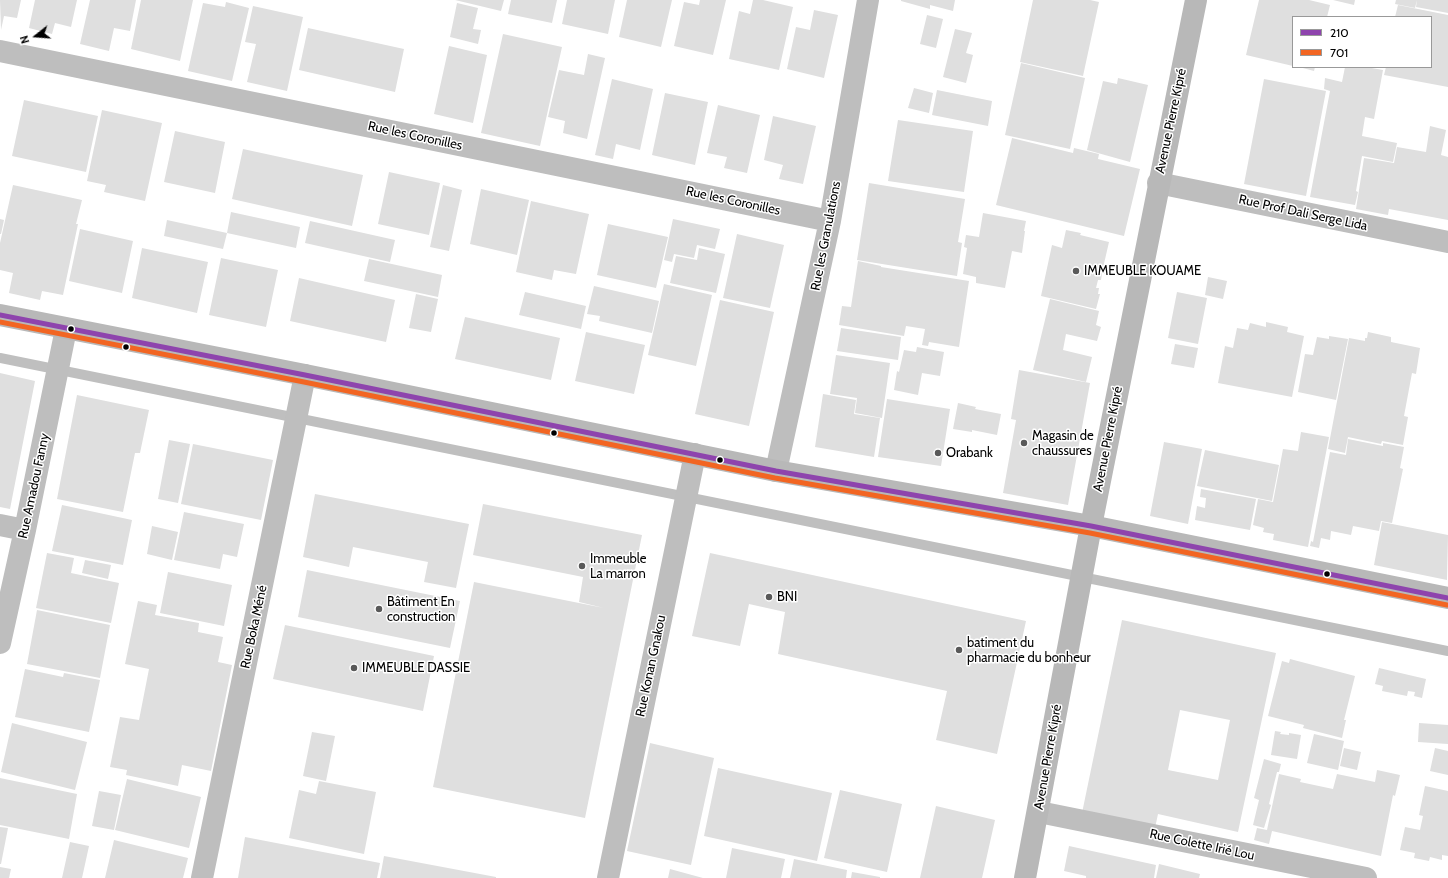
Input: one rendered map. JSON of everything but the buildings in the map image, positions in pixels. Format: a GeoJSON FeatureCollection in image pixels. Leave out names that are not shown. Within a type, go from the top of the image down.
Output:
{"type":"FeatureCollection","features":[{"type":"Feature","properties":{"kind":"main road","name":"Avenue Pierre Kipré"},"geometry":{"type":"LineString","coordinates":[[1025,878],[1090,526],[1196,0]]}},
{"type":"Feature","properties":{"kind":"main road"},"geometry":{"type":"LineString","coordinates":[[0,315],[305,375],[776,471],[1090,526],[1448,598]]}},
{"type":"Feature","properties":{"kind":"street","name":"Rue les Granulations"},"geometry":{"type":"LineString","coordinates":[[776,471],[830,221],[868,0]]}},
{"type":"Feature","properties":{"kind":"street","name":"Rue les Coronilles"},"geometry":{"type":"LineString","coordinates":[[0,51],[830,221]]}},
{"type":"Feature","properties":{"kind":"street","name":"Rue Prof Dali Serge Lida"},"geometry":{"type":"LineString","coordinates":[[1158,183],[1448,242]]}},
{"type":"Feature","properties":{"kind":"street","name":"Rue Amadou Fanny"},"geometry":{"type":"LineString","coordinates":[[0,643],[25,530],[66,329]]}},
{"type":"Feature","properties":{"kind":"street","name":"Rue Boka Méné"},"geometry":{"type":"LineString","coordinates":[[202,878],[305,375]]}},
{"type":"Feature","properties":{"kind":"street","name":"Rue Konan Gnakou"},"geometry":{"type":"LineString","coordinates":[[608,878],[695,454]]}},
{"type":"Feature","properties":{"kind":"street"},"geometry":{"type":"LineString","coordinates":[[0,525],[25,530]]}},
{"type":"Feature","properties":{"kind":"street","name":"Rue Colette Irié Lou"},"geometry":{"type":"LineString","coordinates":[[1038,812],[1335,875],[1366,878]]}},
{"type":"Feature","properties":{"kind":"waterway"},"geometry":{"type":"LineString","coordinates":[[0,358],[1448,651]]}},
{"type":"Feature","properties":{"kind":"transit line","name":"210"},"geometry":{"type":"LineString","coordinates":[[0,315],[305,375],[776,471],[1091,526],[1448,598]]}},
{"type":"Feature","properties":{"kind":"transit line","name":"701"},"geometry":{"type":"LineString","coordinates":[[0,322],[775,478],[1090,533],[1447,605]]}},
{"type":"Feature","properties":{"kind":"place","name":"IMMEUBLE KOUAME"},"geometry":{"type":"Point","coordinates":[1076,271]}},
{"type":"Feature","properties":{"kind":"place","name":"Magasin de chaussures"},"geometry":{"type":"Point","coordinates":[1024,443]}},
{"type":"Feature","properties":{"kind":"place","name":"Orabank"},"geometry":{"type":"Point","coordinates":[938,453]}},
{"type":"Feature","properties":{"kind":"place","name":"Immeuble La marron"},"geometry":{"type":"Point","coordinates":[582,566]}},
{"type":"Feature","properties":{"kind":"place","name":"BNI"},"geometry":{"type":"Point","coordinates":[769,597]}},
{"type":"Feature","properties":{"kind":"place","name":"Bâtiment En construction"},"geometry":{"type":"Point","coordinates":[379,609]}},
{"type":"Feature","properties":{"kind":"place","name":"batiment du pharmacie du bonheur"},"geometry":{"type":"Point","coordinates":[959,650]}},
{"type":"Feature","properties":{"kind":"place","name":"IMMEUBLE DASSIE"},"geometry":{"type":"Point","coordinates":[354,668]}}]}
